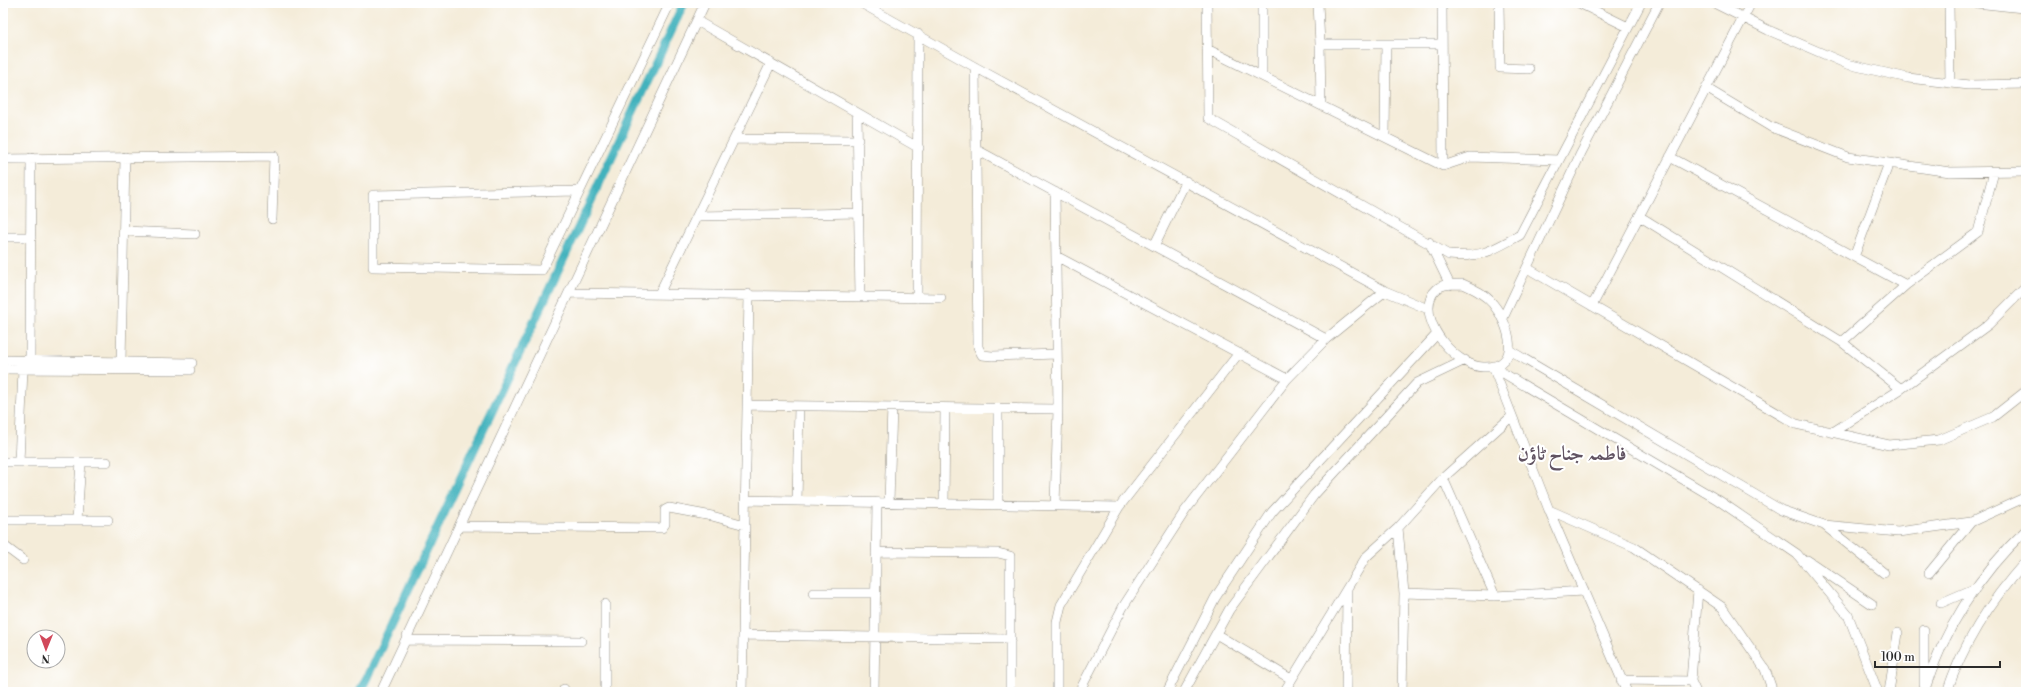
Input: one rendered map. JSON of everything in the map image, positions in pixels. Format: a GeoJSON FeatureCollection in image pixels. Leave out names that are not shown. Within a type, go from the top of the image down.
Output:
{"type":"FeatureCollection","features":[{"type":"Feature","properties":{"kind":"street"},"geometry":{"type":"LineString","coordinates":[[579,191],[373,195],[373,267],[542,270],[670,3]]}},
{"type":"Feature","properties":{"kind":"street"},"geometry":{"type":"LineString","coordinates":[[381,692],[705,3]]}},
{"type":"Feature","properties":{"kind":"street"},"geometry":{"type":"LineString","coordinates":[[861,3],[918,34],[975,68],[1186,181],[1385,291],[1428,309]]}},
{"type":"Feature","properties":{"kind":"street"},"geometry":{"type":"LineString","coordinates":[[1207,3],[1208,118],[1428,241],[1449,255],[1465,256],[1484,254],[1520,235],[1641,3]]}},
{"type":"Feature","properties":{"kind":"street"},"geometry":{"type":"LineString","coordinates":[[1262,3],[1262,76]]}},
{"type":"Feature","properties":{"kind":"street"},"geometry":{"type":"LineString","coordinates":[[1318,3],[1321,106]]}},
{"type":"Feature","properties":{"kind":"street"},"geometry":{"type":"LineString","coordinates":[[1442,3],[1442,166]]}},
{"type":"Feature","properties":{"kind":"street"},"geometry":{"type":"LineString","coordinates":[[1499,3],[1500,68],[1529,69]]}},
{"type":"Feature","properties":{"kind":"street"},"geometry":{"type":"LineString","coordinates":[[1579,3],[1628,27]]}},
{"type":"Feature","properties":{"kind":"street"},"geometry":{"type":"LineString","coordinates":[[1503,318],[1581,152],[1658,3]]}},
{"type":"Feature","properties":{"kind":"street"},"geometry":{"type":"LineString","coordinates":[[1714,3],[1846,64],[1908,78],[1950,83],[1969,85],[2026,84]]}},
{"type":"Feature","properties":{"kind":"street"},"geometry":{"type":"LineString","coordinates":[[1592,306],[1751,3]]}},
{"type":"Feature","properties":{"kind":"street"},"geometry":{"type":"LineString","coordinates":[[1949,3],[1950,83]]}},
{"type":"Feature","properties":{"kind":"street"},"geometry":{"type":"LineString","coordinates":[[1976,3],[2023,8],[2024,3]]}},
{"type":"Feature","properties":{"kind":"street"},"geometry":{"type":"LineString","coordinates":[[697,21],[918,148]]}},
{"type":"Feature","properties":{"kind":"street"},"geometry":{"type":"LineString","coordinates":[[918,34],[918,298]]}},
{"type":"Feature","properties":{"kind":"street"},"geometry":{"type":"LineString","coordinates":[[1320,44],[1442,44]]}},
{"type":"Feature","properties":{"kind":"street"},"geometry":{"type":"LineString","coordinates":[[1385,137],[1386,44]]}},
{"type":"Feature","properties":{"kind":"street"},"geometry":{"type":"LineString","coordinates":[[1207,49],[1442,166],[1470,157],[1559,160]]}},
{"type":"Feature","properties":{"kind":"street"},"geometry":{"type":"LineString","coordinates":[[659,294],[771,63]]}},
{"type":"Feature","properties":{"kind":"street"},"geometry":{"type":"LineString","coordinates":[[975,68],[978,347],[982,355],[992,356],[1057,354]]}},
{"type":"Feature","properties":{"kind":"street"},"geometry":{"type":"LineString","coordinates":[[1706,88],[1771,127],[1848,156],[1950,172],[2026,171]]}},
{"type":"Feature","properties":{"kind":"street"},"geometry":{"type":"LineString","coordinates":[[857,113],[860,297]]}},
{"type":"Feature","properties":{"kind":"street"},"geometry":{"type":"LineString","coordinates":[[734,139],[858,140]]}},
{"type":"Feature","properties":{"kind":"street"},"geometry":{"type":"LineString","coordinates":[[977,150],[1326,339]]}},
{"type":"Feature","properties":{"kind":"street"},"geometry":{"type":"LineString","coordinates":[[3,158],[274,156],[272,219]]}},
{"type":"Feature","properties":{"kind":"street"},"geometry":{"type":"LineString","coordinates":[[121,362],[125,157]]}},
{"type":"Feature","properties":{"kind":"street"},"geometry":{"type":"LineString","coordinates":[[1670,157],[1906,285]]}},
{"type":"Feature","properties":{"kind":"street"},"geometry":{"type":"LineString","coordinates":[[30,360],[31,158]]}},
{"type":"Feature","properties":{"kind":"street"},"geometry":{"type":"LineString","coordinates":[[1854,257],[1889,163]]}},
{"type":"Feature","properties":{"kind":"street"},"geometry":{"type":"LineString","coordinates":[[1842,342],[1906,285],[1978,232],[1994,172]]}},
{"type":"Feature","properties":{"kind":"street"},"geometry":{"type":"LineString","coordinates":[[1154,246],[1186,181]]}},
{"type":"Feature","properties":{"kind":"street"},"geometry":{"type":"LineString","coordinates":[[1055,192],[1058,409],[1055,505]]}},
{"type":"Feature","properties":{"kind":"street"},"geometry":{"type":"LineString","coordinates":[[696,216],[859,213]]}},
{"type":"Feature","properties":{"kind":"street"},"geometry":{"type":"LineString","coordinates":[[1639,216],[1842,342],[1856,355],[1901,390]]}},
{"type":"Feature","properties":{"kind":"street"},"geometry":{"type":"LineString","coordinates":[[124,232],[195,234]]}},
{"type":"Feature","properties":{"kind":"street"},"geometry":{"type":"LineString","coordinates":[[3,237],[31,237]]}},
{"type":"Feature","properties":{"kind":"street"},"geometry":{"type":"LineString","coordinates":[[1428,241],[1450,285]]}},
{"type":"Feature","properties":{"kind":"street"},"geometry":{"type":"LineString","coordinates":[[1056,256],[1287,379]]}},
{"type":"Feature","properties":{"kind":"street"},"geometry":{"type":"LineString","coordinates":[[1527,268],[1796,424],[1888,445],[1939,440],[1993,418],[2026,392]]}},
{"type":"Feature","properties":{"kind":"street"},"geometry":{"type":"LineString","coordinates":[[1493,368],[1503,362],[1509,350],[1509,335],[1503,318],[1492,302],[1478,290],[1463,284],[1444,285],[1433,294],[1428,309],[1437,334],[1447,346],[1465,360],[1478,367],[1493,368],[1718,500],[1872,604]]}},
{"type":"Feature","properties":{"kind":"street"},"geometry":{"type":"LineString","coordinates":[[1834,432],[1901,390],[1988,325],[2026,287]]}},
{"type":"Feature","properties":{"kind":"street"},"geometry":{"type":"LineString","coordinates":[[1079,692],[1123,607],[1185,511],[1287,379],[1326,339],[1385,291]]}},
{"type":"Feature","properties":{"kind":"street"},"geometry":{"type":"LineString","coordinates":[[569,293],[750,294],[941,298]]}},
{"type":"Feature","properties":{"kind":"street"},"geometry":{"type":"LineString","coordinates":[[742,692],[750,294]]}},
{"type":"Feature","properties":{"kind":"street"},"geometry":{"type":"LineString","coordinates":[[1167,692],[1216,598],[1272,512],[1437,334]]}},
{"type":"Feature","properties":{"kind":"street"},"geometry":{"type":"LineString","coordinates":[[1509,350],[1781,510],[1824,525],[1898,532],[1971,522],[2026,497]]}},
{"type":"Feature","properties":{"kind":"street"},"geometry":{"type":"LineString","coordinates":[[1057,692],[1057,622],[1061,605],[1119,507],[1239,353]]}},
{"type":"Feature","properties":{"kind":"street"},"geometry":{"type":"LineString","coordinates":[[3,360],[121,362],[191,367],[23,370],[3,369]]}},
{"type":"Feature","properties":{"kind":"street"},"geometry":{"type":"LineString","coordinates":[[1184,692],[1229,610],[1314,495],[1417,383],[1465,360]]}},
{"type":"Feature","properties":{"kind":"street"},"geometry":{"type":"LineString","coordinates":[[1493,368],[1511,417],[1549,510],[1627,692]]}},
{"type":"Feature","properties":{"kind":"street"},"geometry":{"type":"LineString","coordinates":[[19,462],[23,370]]}},
{"type":"Feature","properties":{"kind":"street"},"geometry":{"type":"LineString","coordinates":[[747,405],[1058,409]]}},
{"type":"Feature","properties":{"kind":"street"},"geometry":{"type":"LineString","coordinates":[[797,501],[799,406]]}},
{"type":"Feature","properties":{"kind":"street"},"geometry":{"type":"LineString","coordinates":[[889,502],[892,407]]}},
{"type":"Feature","properties":{"kind":"street"},"geometry":{"type":"LineString","coordinates":[[944,503],[945,408]]}},
{"type":"Feature","properties":{"kind":"street"},"geometry":{"type":"LineString","coordinates":[[998,408],[998,504]]}},
{"type":"Feature","properties":{"kind":"street"},"geometry":{"type":"LineString","coordinates":[[1284,692],[1366,557],[1398,528],[1444,478],[1511,417]]}},
{"type":"Feature","properties":{"kind":"street"},"geometry":{"type":"LineString","coordinates":[[3,462],[107,462]]}},
{"type":"Feature","properties":{"kind":"street"},"geometry":{"type":"LineString","coordinates":[[77,520],[81,462]]}},
{"type":"Feature","properties":{"kind":"street"},"geometry":{"type":"LineString","coordinates":[[1444,478],[1494,596]]}},
{"type":"Feature","properties":{"kind":"street"},"geometry":{"type":"LineString","coordinates":[[745,500],[1119,507]]}},
{"type":"Feature","properties":{"kind":"street"},"geometry":{"type":"LineString","coordinates":[[874,692],[878,502]]}},
{"type":"Feature","properties":{"kind":"street"},"geometry":{"type":"LineString","coordinates":[[459,526],[662,528],[665,524],[665,510],[669,508],[712,516],[745,526]]}},
{"type":"Feature","properties":{"kind":"street"},"geometry":{"type":"LineString","coordinates":[[1549,510],[1634,547],[1722,607],[1765,670],[1773,692]]}},
{"type":"Feature","properties":{"kind":"street"},"geometry":{"type":"LineString","coordinates":[[3,520],[108,520]]}},
{"type":"Feature","properties":{"kind":"street"},"geometry":{"type":"LineString","coordinates":[[1929,573],[1971,522]]}},
{"type":"Feature","properties":{"kind":"street"},"geometry":{"type":"LineString","coordinates":[[1824,525],[1884,573]]}},
{"type":"Feature","properties":{"kind":"street"},"geometry":{"type":"LineString","coordinates":[[1398,528],[1404,593],[1402,692]]}},
{"type":"Feature","properties":{"kind":"street"},"geometry":{"type":"LineString","coordinates":[[1924,691],[1952,627],[1976,588],[2004,552],[2026,530]]}},
{"type":"Feature","properties":{"kind":"street"},"geometry":{"type":"LineString","coordinates":[[3,545],[23,560]]}},
{"type":"Feature","properties":{"kind":"street"},"geometry":{"type":"LineString","coordinates":[[876,552],[998,553],[1010,556],[1010,692]]}},
{"type":"Feature","properties":{"kind":"street"},"geometry":{"type":"LineString","coordinates":[[1797,554],[1848,616],[1878,692]]}},
{"type":"Feature","properties":{"kind":"street"},"geometry":{"type":"LineString","coordinates":[[1947,692],[1956,668],[1976,628],[2001,591],[2026,561]]}},
{"type":"Feature","properties":{"kind":"street"},"geometry":{"type":"LineString","coordinates":[[1346,692],[1347,588]]}},
{"type":"Feature","properties":{"kind":"street"},"geometry":{"type":"LineString","coordinates":[[1941,604],[1976,588]]}},
{"type":"Feature","properties":{"kind":"street"},"geometry":{"type":"LineString","coordinates":[[1696,692],[1691,681],[1698,590]]}},
{"type":"Feature","properties":{"kind":"street"},"geometry":{"type":"LineString","coordinates":[[1404,593],[1494,596],[1584,591]]}},
{"type":"Feature","properties":{"kind":"street"},"geometry":{"type":"LineString","coordinates":[[813,592],[876,593]]}},
{"type":"Feature","properties":{"kind":"street"},"geometry":{"type":"LineString","coordinates":[[605,604],[605,692]]}},
{"type":"Feature","properties":{"kind":"street"},"geometry":{"type":"LineString","coordinates":[[1924,630],[1924,691]]}},
{"type":"Feature","properties":{"kind":"street"},"geometry":{"type":"LineString","coordinates":[[1889,692],[1898,633]]}},
{"type":"Feature","properties":{"kind":"street"},"geometry":{"type":"LineString","coordinates":[[1216,634],[1291,679]]}},
{"type":"Feature","properties":{"kind":"street"},"geometry":{"type":"LineString","coordinates":[[743,635],[1011,638]]}},
{"type":"Feature","properties":{"kind":"street"},"geometry":{"type":"LineString","coordinates":[[406,640],[582,641]]}},
{"type":"Feature","properties":{"kind":"street"},"geometry":{"type":"LineString","coordinates":[[1621,680],[1691,681]]}},
{"type":"Feature","properties":{"kind":"waterway"},"geometry":{"type":"LineString","coordinates":[[360,692],[684,3]]}},
{"type":"Feature","properties":{"kind":"district","name":"فاطمہ جناح ٹاؤن"},"geometry":{"type":"Point","coordinates":[1572,454]}}]}
